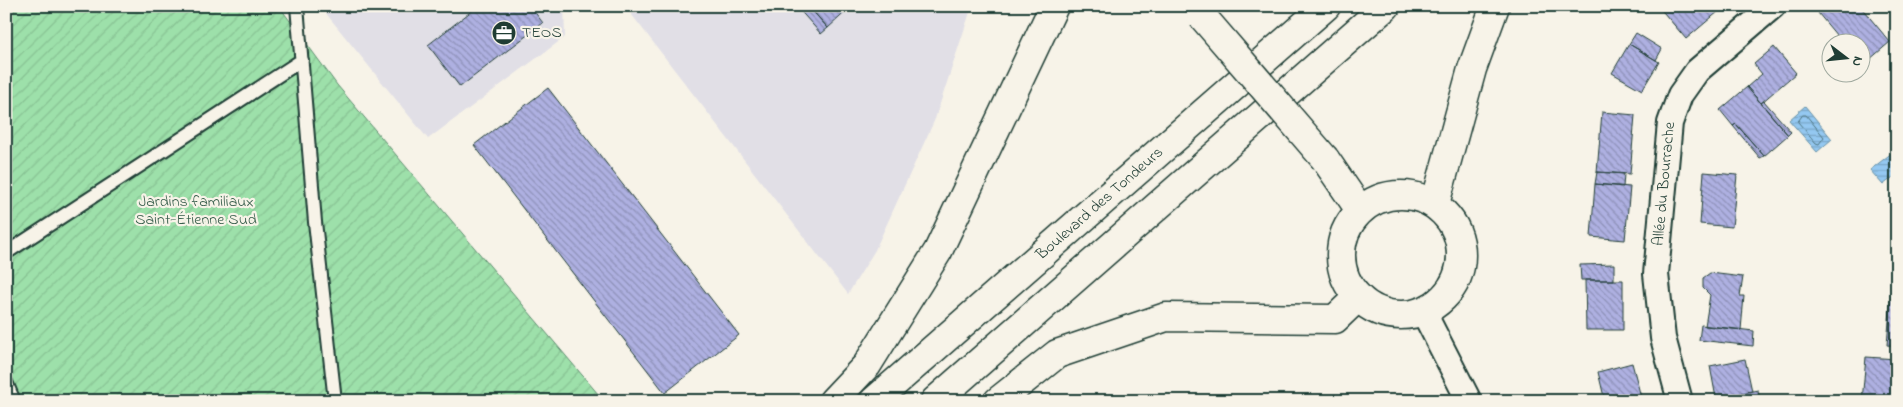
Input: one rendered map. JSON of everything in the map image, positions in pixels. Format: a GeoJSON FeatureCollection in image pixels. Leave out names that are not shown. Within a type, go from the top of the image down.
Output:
{"type":"FeatureCollection","features":[{"type":"Feature","properties":{"kind":"main road"},"geometry":{"type":"LineString","coordinates":[[833,401],[867,365],[938,251],[1054,6]]}},
{"type":"Feature","properties":{"kind":"main road","name":"Boulevard des Tondeurs"},"geometry":{"type":"LineString","coordinates":[[874,401],[1326,6]]}},
{"type":"Feature","properties":{"kind":"main road"},"geometry":{"type":"LineString","coordinates":[[934,401],[1386,6]]}},
{"type":"Feature","properties":{"kind":"main road"},"geometry":{"type":"LineString","coordinates":[[1435,204],[1472,69],[1495,6]]}},
{"type":"Feature","properties":{"kind":"main road"},"geometry":{"type":"LineString","coordinates":[[1198,11],[1324,159],[1360,210]]}},
{"type":"Feature","properties":{"kind":"main road"},"geometry":{"type":"LineString","coordinates":[[1399,194],[1416,196],[1435,204],[1445,212],[1457,230],[1461,243],[1461,264],[1458,275],[1448,294],[1423,311],[1407,315],[1375,310],[1358,297],[1350,287],[1342,267],[1340,255],[1344,234],[1360,210],[1378,198],[1399,194]]}},
{"type":"Feature","properties":{"kind":"main road"},"geometry":{"type":"LineString","coordinates":[[998,401],[1057,354],[1166,318],[1335,319],[1358,297]]}},
{"type":"Feature","properties":{"kind":"street","name":"Allée du Bourrache"},"geometry":{"type":"LineString","coordinates":[[1680,401],[1663,338],[1657,283],[1657,254],[1670,123],[1680,95],[1697,70],[1773,6]]}},
{"type":"Feature","properties":{"kind":"street"},"geometry":{"type":"LineString","coordinates":[[1423,311],[1469,401]]}},
{"type":"Feature","properties":{"kind":"lane"},"geometry":{"type":"LineString","coordinates":[[297,6],[315,222],[335,401]]}},
{"type":"Feature","properties":{"kind":"lane"},"geometry":{"type":"LineString","coordinates":[[6,253],[302,60]]}},
{"type":"Feature","properties":{"kind":"lane"},"geometry":{"type":"LineString","coordinates":[[6,382],[14,401]]}},
{"type":"Feature","properties":{"kind":"shaded area"},"geometry":{"type":"Polygon","coordinates":[[[320,6],[564,6],[565,37],[428,139],[320,6]]]}},
{"type":"Feature","properties":{"kind":"shaded area"},"geometry":{"type":"Polygon","coordinates":[[[625,6],[972,6],[935,119],[875,250],[848,294],[625,6]]]}},
{"type":"Feature","properties":{"kind":"green space","name":"Jardins familiaux Saint-Étienne Sud"},"geometry":{"type":"Polygon","coordinates":[[[6,6],[279,6],[337,85],[604,401],[6,401],[6,6]]]}},
{"type":"Feature","properties":{"kind":"water"},"geometry":{"type":"Polygon","coordinates":[[[1805,106],[1832,139],[1817,152],[1789,120],[1805,106]]]}},
{"type":"Feature","properties":{"kind":"water"},"geometry":{"type":"Polygon","coordinates":[[[1897,149],[1897,174],[1883,185],[1870,170],[1897,149]]]}},
{"type":"Feature","properties":{"kind":"building"},"geometry":{"type":"Polygon","coordinates":[[[478,6],[530,6],[543,23],[460,87],[428,45],[478,6]]]}},
{"type":"Feature","properties":{"kind":"building"},"geometry":{"type":"Polygon","coordinates":[[[796,6],[808,6],[828,28],[821,34],[796,6]]]}},
{"type":"Feature","properties":{"kind":"building"},"geometry":{"type":"Polygon","coordinates":[[[808,6],[852,6],[828,28],[808,6]]]}},
{"type":"Feature","properties":{"kind":"building"},"geometry":{"type":"Polygon","coordinates":[[[1658,6],[1725,6],[1686,39],[1658,6]]]}},
{"type":"Feature","properties":{"kind":"building"},"geometry":{"type":"Polygon","coordinates":[[[1826,6],[1860,6],[1890,42],[1870,59],[1870,32],[1834,32],[1818,13],[1826,6]]]}},
{"type":"Feature","properties":{"kind":"building"},"geometry":{"type":"Polygon","coordinates":[[[1636,33],[1662,49],[1656,60],[1629,44],[1636,33]]]}},
{"type":"Feature","properties":{"kind":"building"},"geometry":{"type":"Polygon","coordinates":[[[1629,44],[1659,62],[1642,90],[1612,73],[1629,44]]]}},
{"type":"Feature","properties":{"kind":"building"},"geometry":{"type":"Polygon","coordinates":[[[1774,47],[1796,73],[1761,103],[1747,87],[1762,74],[1754,64],[1774,47]]]}},
{"type":"Feature","properties":{"kind":"building"},"geometry":{"type":"Polygon","coordinates":[[[1747,87],[1788,135],[1764,156],[1736,124],[1733,126],[1720,110],[1747,87]]]}},
{"type":"Feature","properties":{"kind":"building"},"geometry":{"type":"Polygon","coordinates":[[[548,88],[739,335],[665,393],[474,145],[548,88]]]}},
{"type":"Feature","properties":{"kind":"building"},"geometry":{"type":"Polygon","coordinates":[[[1764,101],[1791,132],[1788,135],[1761,103],[1764,101]]]}},
{"type":"Feature","properties":{"kind":"building"},"geometry":{"type":"Polygon","coordinates":[[[1602,112],[1635,115],[1630,174],[1597,172],[1602,112]]]}},
{"type":"Feature","properties":{"kind":"building"},"geometry":{"type":"Polygon","coordinates":[[[1736,124],[1764,156],[1760,158],[1733,126],[1736,124]]]}},
{"type":"Feature","properties":{"kind":"building"},"geometry":{"type":"Polygon","coordinates":[[[1597,172],[1624,174],[1623,187],[1595,184],[1597,172]]]}},
{"type":"Feature","properties":{"kind":"building"},"geometry":{"type":"Polygon","coordinates":[[[1704,172],[1737,175],[1732,227],[1700,224],[1704,172]]]}},
{"type":"Feature","properties":{"kind":"building"},"geometry":{"type":"Polygon","coordinates":[[[1595,184],[1630,187],[1625,240],[1591,237],[1595,184]]]}},
{"type":"Feature","properties":{"kind":"building"},"geometry":{"type":"Polygon","coordinates":[[[1897,206],[1897,260],[1892,260],[1897,206]]]}},
{"type":"Feature","properties":{"kind":"building"},"geometry":{"type":"Polygon","coordinates":[[[1614,264],[1614,280],[1581,280],[1580,265],[1614,264]]]}},
{"type":"Feature","properties":{"kind":"building"},"geometry":{"type":"Polygon","coordinates":[[[1710,273],[1743,277],[1740,296],[1744,296],[1741,330],[1705,326],[1710,295],[1703,288],[1703,278],[1710,273]]]}},
{"type":"Feature","properties":{"kind":"building"},"geometry":{"type":"Polygon","coordinates":[[[1893,274],[1897,275],[1897,346],[1887,345],[1893,274]]]}},
{"type":"Feature","properties":{"kind":"building"},"geometry":{"type":"Polygon","coordinates":[[[1585,280],[1623,280],[1623,330],[1586,330],[1585,280]]]}},
{"type":"Feature","properties":{"kind":"building"},"geometry":{"type":"Polygon","coordinates":[[[1701,325],[1754,331],[1753,346],[1699,340],[1701,325]]]}},
{"type":"Feature","properties":{"kind":"building"},"geometry":{"type":"Polygon","coordinates":[[[1866,357],[1897,359],[1897,401],[1862,401],[1866,357]]]}},
{"type":"Feature","properties":{"kind":"building"},"geometry":{"type":"Polygon","coordinates":[[[1745,359],[1752,391],[1716,398],[1710,366],[1745,359]]]}},
{"type":"Feature","properties":{"kind":"building"},"geometry":{"type":"Polygon","coordinates":[[[1632,363],[1642,401],[1605,401],[1598,372],[1632,363]]]}},
{"type":"Feature","properties":{"kind":"building"},"geometry":{"type":"Polygon","coordinates":[[[1758,390],[1760,401],[1723,401],[1722,397],[1758,390]]]}},
{"type":"Feature","properties":{"kind":"place","name":"TEOS"},"geometry":{"type":"Point","coordinates":[504,33]}}]}
